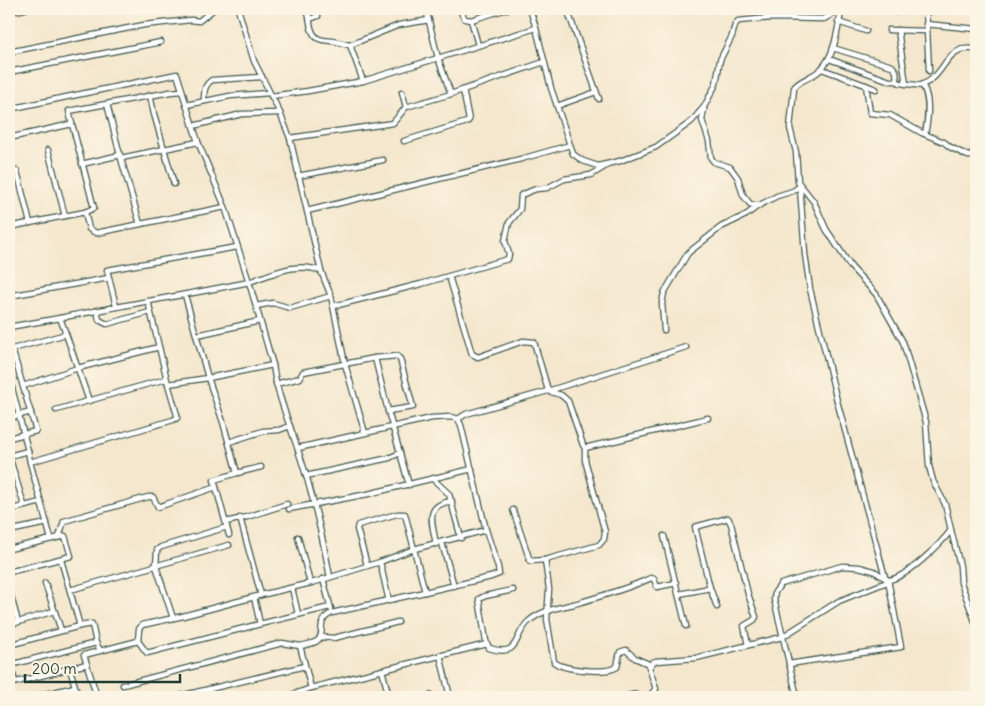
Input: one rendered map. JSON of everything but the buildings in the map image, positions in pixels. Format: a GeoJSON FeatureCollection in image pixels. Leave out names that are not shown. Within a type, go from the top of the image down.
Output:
{"type":"FeatureCollection","features":[{"type":"Feature","properties":{"kind":"street"},"geometry":{"type":"LineString","coordinates":[[9,12],[25,9]]}},
{"type":"Feature","properties":{"kind":"street"},"geometry":{"type":"LineString","coordinates":[[9,52],[144,25],[191,20],[198,21],[214,9]]}},
{"type":"Feature","properties":{"kind":"street"},"geometry":{"type":"LineString","coordinates":[[238,9],[254,61],[290,138],[321,271],[332,296],[345,364],[365,433]]}},
{"type":"Feature","properties":{"kind":"street"},"geometry":{"type":"LineString","coordinates":[[306,9],[317,38],[322,41],[350,45],[399,25],[429,20]]}},
{"type":"Feature","properties":{"kind":"street"},"geometry":{"type":"LineString","coordinates":[[310,19],[318,16],[316,9]]}},
{"type":"Feature","properties":{"kind":"street"},"geometry":{"type":"LineString","coordinates":[[426,9],[438,58],[451,94]]}},
{"type":"Feature","properties":{"kind":"street"},"geometry":{"type":"LineString","coordinates":[[459,9],[465,19],[471,20],[507,9]]}},
{"type":"Feature","properties":{"kind":"street"},"geometry":{"type":"LineString","coordinates":[[530,9],[556,106],[570,145],[575,156],[598,166],[660,144],[686,127],[704,107],[718,79],[720,60],[738,21],[770,18],[824,19],[830,17],[834,9]]}},
{"type":"Feature","properties":{"kind":"street"},"geometry":{"type":"LineString","coordinates":[[567,9],[599,99]]}},
{"type":"Feature","properties":{"kind":"street"},"geometry":{"type":"LineString","coordinates":[[842,9],[829,59],[822,69],[810,78],[798,83],[794,88],[790,128],[796,152],[797,179],[800,186],[814,202],[826,229],[851,267],[876,294],[903,342],[926,422],[929,466],[933,481],[945,504],[960,566],[961,583],[976,624]]}},
{"type":"Feature","properties":{"kind":"street"},"geometry":{"type":"LineString","coordinates":[[888,9],[896,12]]}},
{"type":"Feature","properties":{"kind":"street"},"geometry":{"type":"LineString","coordinates":[[926,9],[929,71]]}},
{"type":"Feature","properties":{"kind":"street"},"geometry":{"type":"LineString","coordinates":[[471,20],[478,45]]}},
{"type":"Feature","properties":{"kind":"street"},"geometry":{"type":"LineString","coordinates":[[838,22],[866,31]]}},
{"type":"Feature","properties":{"kind":"street"},"geometry":{"type":"LineString","coordinates":[[926,24],[976,29]]}},
{"type":"Feature","properties":{"kind":"street"},"geometry":{"type":"LineString","coordinates":[[186,105],[230,96],[315,90],[363,81],[536,28]]}},
{"type":"Feature","properties":{"kind":"street"},"geometry":{"type":"LineString","coordinates":[[889,30],[927,30]]}},
{"type":"Feature","properties":{"kind":"street"},"geometry":{"type":"LineString","coordinates":[[898,30],[906,84]]}},
{"type":"Feature","properties":{"kind":"street"},"geometry":{"type":"LineString","coordinates":[[9,72],[161,42]]}},
{"type":"Feature","properties":{"kind":"street"},"geometry":{"type":"LineString","coordinates":[[350,45],[363,81]]}},
{"type":"Feature","properties":{"kind":"street"},"geometry":{"type":"LineString","coordinates":[[833,48],[890,65],[896,71],[897,81]]}},
{"type":"Feature","properties":{"kind":"street"},"geometry":{"type":"LineString","coordinates":[[829,59],[890,81],[921,84],[931,81],[949,58],[960,50],[976,49]]}},
{"type":"Feature","properties":{"kind":"street"},"geometry":{"type":"LineString","coordinates":[[290,138],[393,123],[406,107],[451,94],[544,62]]}},
{"type":"Feature","properties":{"kind":"street"},"geometry":{"type":"LineString","coordinates":[[822,69],[876,89]]}},
{"type":"Feature","properties":{"kind":"street"},"geometry":{"type":"LineString","coordinates":[[9,108],[178,74],[198,142],[225,207],[249,282],[273,365],[276,384],[306,476],[320,528],[330,577]]}},
{"type":"Feature","properties":{"kind":"street"},"geometry":{"type":"LineString","coordinates":[[204,101],[204,89],[208,82],[212,80],[262,77]]}},
{"type":"Feature","properties":{"kind":"street"},"geometry":{"type":"LineString","coordinates":[[921,84],[925,88],[928,116],[925,134]]}},
{"type":"Feature","properties":{"kind":"street"},"geometry":{"type":"LineString","coordinates":[[866,85],[870,113],[890,116],[970,157],[973,154],[976,142]]}},
{"type":"Feature","properties":{"kind":"street"},"geometry":{"type":"LineString","coordinates":[[404,141],[440,131],[469,120],[462,90]]}},
{"type":"Feature","properties":{"kind":"street"},"geometry":{"type":"LineString","coordinates":[[9,227],[85,212],[94,208],[69,111],[170,92],[182,91],[183,94]]}},
{"type":"Feature","properties":{"kind":"street"},"geometry":{"type":"LineString","coordinates":[[402,92],[406,107]]}},
{"type":"Feature","properties":{"kind":"street"},"geometry":{"type":"LineString","coordinates":[[556,106],[596,92]]}},
{"type":"Feature","properties":{"kind":"street"},"geometry":{"type":"LineString","coordinates":[[150,96],[174,184]]}},
{"type":"Feature","properties":{"kind":"street"},"geometry":{"type":"LineString","coordinates":[[107,104],[140,224]]}},
{"type":"Feature","properties":{"kind":"street"},"geometry":{"type":"LineString","coordinates":[[704,107],[702,120],[709,142],[711,158],[714,162],[730,167],[738,178],[743,195],[750,204],[758,206]]}},
{"type":"Feature","properties":{"kind":"street"},"geometry":{"type":"LineString","coordinates":[[193,126],[242,114],[280,114]]}},
{"type":"Feature","properties":{"kind":"street"},"geometry":{"type":"LineString","coordinates":[[9,138],[72,124]]}},
{"type":"Feature","properties":{"kind":"street"},"geometry":{"type":"LineString","coordinates":[[82,164],[198,142]]}},
{"type":"Feature","properties":{"kind":"street"},"geometry":{"type":"LineString","coordinates":[[307,211],[521,160],[570,145]]}},
{"type":"Feature","properties":{"kind":"street"},"geometry":{"type":"LineString","coordinates":[[48,150],[65,216]]}},
{"type":"Feature","properties":{"kind":"street"},"geometry":{"type":"LineString","coordinates":[[298,176],[383,160]]}},
{"type":"Feature","properties":{"kind":"street"},"geometry":{"type":"LineString","coordinates":[[334,306],[508,259],[509,254],[505,241],[509,223],[520,209],[521,195],[536,188],[547,188],[564,179],[591,175],[610,163]]}},
{"type":"Feature","properties":{"kind":"street"},"geometry":{"type":"LineString","coordinates":[[17,171],[30,223]]}},
{"type":"Feature","properties":{"kind":"street"},"geometry":{"type":"LineString","coordinates":[[664,330],[662,303],[664,293],[688,253],[721,227],[746,215],[777,196],[793,192],[800,186]]}},
{"type":"Feature","properties":{"kind":"street"},"geometry":{"type":"LineString","coordinates":[[789,664],[901,647],[887,579],[837,401],[810,289],[805,254],[800,186]]}},
{"type":"Feature","properties":{"kind":"street"},"geometry":{"type":"LineString","coordinates":[[85,212],[89,230],[96,233],[225,207]]}},
{"type":"Feature","properties":{"kind":"street"},"geometry":{"type":"LineString","coordinates":[[116,306],[107,270],[237,247]]}},
{"type":"Feature","properties":{"kind":"street"},"geometry":{"type":"LineString","coordinates":[[9,327],[249,282],[303,266],[321,271]]}},
{"type":"Feature","properties":{"kind":"street"},"geometry":{"type":"LineString","coordinates":[[449,276],[472,354],[478,357],[523,341],[534,342],[548,391]]}},
{"type":"Feature","properties":{"kind":"street"},"geometry":{"type":"LineString","coordinates":[[9,296],[109,278]]}},
{"type":"Feature","properties":{"kind":"street"},"geometry":{"type":"LineString","coordinates":[[185,295],[237,473]]}},
{"type":"Feature","properties":{"kind":"street"},"geometry":{"type":"LineString","coordinates":[[256,306],[273,303],[290,308],[332,296]]}},
{"type":"Feature","properties":{"kind":"street"},"geometry":{"type":"LineString","coordinates":[[30,462],[176,418],[177,415],[167,382],[148,301]]}},
{"type":"Feature","properties":{"kind":"street"},"geometry":{"type":"LineString","coordinates":[[97,310],[99,320],[106,324],[150,312]]}},
{"type":"Feature","properties":{"kind":"street"},"geometry":{"type":"LineString","coordinates":[[60,318],[89,401]]}},
{"type":"Feature","properties":{"kind":"street"},"geometry":{"type":"LineString","coordinates":[[196,335],[260,321]]}},
{"type":"Feature","properties":{"kind":"street"},"geometry":{"type":"LineString","coordinates":[[9,438],[36,431],[11,349],[66,334]]}},
{"type":"Feature","properties":{"kind":"street"},"geometry":{"type":"LineString","coordinates":[[23,386],[78,368],[159,347]]}},
{"type":"Feature","properties":{"kind":"street"},"geometry":{"type":"LineString","coordinates":[[298,448],[432,418],[451,417],[458,419],[466,414],[548,391],[686,347]]}},
{"type":"Feature","properties":{"kind":"street"},"geometry":{"type":"LineString","coordinates":[[276,384],[300,378],[303,372],[376,358],[397,356],[400,359],[413,407],[388,411]]}},
{"type":"Feature","properties":{"kind":"street"},"geometry":{"type":"LineString","coordinates":[[376,358],[388,411],[409,485]]}},
{"type":"Feature","properties":{"kind":"street"},"geometry":{"type":"LineString","coordinates":[[56,410],[167,382],[208,378],[273,365]]}},
{"type":"Feature","properties":{"kind":"street"},"geometry":{"type":"LineString","coordinates":[[9,376],[11,396],[19,415],[51,539]]}},
{"type":"Feature","properties":{"kind":"street"},"geometry":{"type":"LineString","coordinates":[[513,510],[528,559],[534,562],[593,548],[604,539],[602,520],[585,460],[585,448],[568,401],[561,395],[548,391]]}},
{"type":"Feature","properties":{"kind":"street"},"geometry":{"type":"LineString","coordinates":[[9,418],[31,412]]}},
{"type":"Feature","properties":{"kind":"street"},"geometry":{"type":"LineString","coordinates":[[585,448],[708,418]]}},
{"type":"Feature","properties":{"kind":"street"},"geometry":{"type":"LineString","coordinates":[[458,419],[486,530],[498,567],[498,574],[389,601],[298,614],[147,653],[138,641],[139,629],[142,625],[292,588],[380,562],[414,549],[486,530]]}},
{"type":"Feature","properties":{"kind":"street"},"geometry":{"type":"LineString","coordinates":[[229,442],[290,426]]}},
{"type":"Feature","properties":{"kind":"street"},"geometry":{"type":"LineString","coordinates":[[24,505],[9,456],[28,451]]}},
{"type":"Feature","properties":{"kind":"street"},"geometry":{"type":"LineString","coordinates":[[306,476],[389,458],[400,453]]}},
{"type":"Feature","properties":{"kind":"street"},"geometry":{"type":"LineString","coordinates":[[229,535],[214,480],[261,467]]}},
{"type":"Feature","properties":{"kind":"street"},"geometry":{"type":"LineString","coordinates":[[173,618],[156,566],[156,554],[161,547],[240,518],[288,507],[295,509],[409,485],[472,469]]}},
{"type":"Feature","properties":{"kind":"street"},"geometry":{"type":"LineString","coordinates":[[433,479],[447,490],[452,501],[461,538]]}},
{"type":"Feature","properties":{"kind":"street"},"geometry":{"type":"LineString","coordinates":[[60,538],[64,521],[153,496],[158,507],[216,487]]}},
{"type":"Feature","properties":{"kind":"street"},"geometry":{"type":"LineString","coordinates":[[452,501],[439,504],[435,507],[432,515],[439,543],[454,586]]}},
{"type":"Feature","properties":{"kind":"street"},"geometry":{"type":"LineString","coordinates":[[9,510],[41,502]]}},
{"type":"Feature","properties":{"kind":"street"},"geometry":{"type":"LineString","coordinates":[[367,565],[357,529],[358,524],[397,514],[405,514],[425,592]]}},
{"type":"Feature","properties":{"kind":"street"},"geometry":{"type":"LineString","coordinates":[[240,518],[261,595]]}},
{"type":"Feature","properties":{"kind":"street"},"geometry":{"type":"LineString","coordinates":[[716,607],[696,527],[728,518],[748,594],[756,616],[754,620],[744,626],[748,645]]}},
{"type":"Feature","properties":{"kind":"street"},"geometry":{"type":"LineString","coordinates":[[9,531],[47,523]]}},
{"type":"Feature","properties":{"kind":"street"},"geometry":{"type":"LineString","coordinates":[[622,697],[637,694],[647,697],[656,689],[650,670],[653,662],[696,658],[782,637],[839,601],[887,582],[887,579],[900,576],[920,561],[951,530]]}},
{"type":"Feature","properties":{"kind":"street"},"geometry":{"type":"LineString","coordinates":[[9,549],[65,536],[71,556],[9,572]]}},
{"type":"Feature","properties":{"kind":"street"},"geometry":{"type":"LineString","coordinates":[[664,536],[686,626]]}},
{"type":"Feature","properties":{"kind":"street"},"geometry":{"type":"LineString","coordinates":[[298,537],[310,583]]}},
{"type":"Feature","properties":{"kind":"street"},"geometry":{"type":"LineString","coordinates":[[70,590],[229,545]]}},
{"type":"Feature","properties":{"kind":"street"},"geometry":{"type":"LineString","coordinates":[[61,560],[80,626]]}},
{"type":"Feature","properties":{"kind":"street"},"geometry":{"type":"LineString","coordinates":[[545,560],[549,589],[547,610],[552,660],[558,665],[594,670],[612,670],[617,667],[620,652],[624,650],[628,651],[638,660],[651,665]]}},
{"type":"Feature","properties":{"kind":"street"},"geometry":{"type":"LineString","coordinates":[[380,562],[389,601]]}},
{"type":"Feature","properties":{"kind":"street"},"geometry":{"type":"LineString","coordinates":[[797,697],[774,600],[775,592],[781,584],[842,566],[874,570],[887,579]]}},
{"type":"Feature","properties":{"kind":"street"},"geometry":{"type":"LineString","coordinates":[[513,590],[484,596],[479,599],[489,648],[502,650],[510,648],[518,639],[526,624],[547,610],[574,604],[650,578],[654,580],[657,587],[676,583]]}},
{"type":"Feature","properties":{"kind":"street"},"geometry":{"type":"LineString","coordinates":[[323,579],[331,610]]}},
{"type":"Feature","properties":{"kind":"street"},"geometry":{"type":"LineString","coordinates":[[45,583],[61,630]]}},
{"type":"Feature","properties":{"kind":"street"},"geometry":{"type":"LineString","coordinates":[[292,588],[298,614]]}},
{"type":"Feature","properties":{"kind":"street"},"geometry":{"type":"LineString","coordinates":[[679,594],[710,588]]}},
{"type":"Feature","properties":{"kind":"street"},"geometry":{"type":"LineString","coordinates":[[9,589],[18,622]]}},
{"type":"Feature","properties":{"kind":"street"},"geometry":{"type":"LineString","coordinates":[[254,597],[260,624]]}},
{"type":"Feature","properties":{"kind":"street"},"geometry":{"type":"LineString","coordinates":[[123,685],[282,643],[300,646],[317,641],[320,637],[322,621],[331,610]]}},
{"type":"Feature","properties":{"kind":"street"},"geometry":{"type":"LineString","coordinates":[[9,625],[54,611]]}},
{"type":"Feature","properties":{"kind":"street"},"geometry":{"type":"LineString","coordinates":[[320,637],[334,638],[398,622]]}},
{"type":"Feature","properties":{"kind":"street"},"geometry":{"type":"LineString","coordinates":[[9,645],[61,630],[92,624],[96,643],[100,650]]}},
{"type":"Feature","properties":{"kind":"street"},"geometry":{"type":"LineString","coordinates":[[97,697],[84,655],[138,641]]}},
{"type":"Feature","properties":{"kind":"street"},"geometry":{"type":"LineString","coordinates":[[10,664],[96,643]]}},
{"type":"Feature","properties":{"kind":"street"},"geometry":{"type":"LineString","coordinates":[[275,697],[286,697],[311,688],[487,644]]}},
{"type":"Feature","properties":{"kind":"street"},"geometry":{"type":"LineString","coordinates":[[300,646],[311,688]]}},
{"type":"Feature","properties":{"kind":"street"},"geometry":{"type":"LineString","coordinates":[[440,656],[450,697]]}},
{"type":"Feature","properties":{"kind":"street"},"geometry":{"type":"LineString","coordinates":[[9,659],[15,682]]}},
{"type":"Feature","properties":{"kind":"street"},"geometry":{"type":"LineString","coordinates":[[9,684],[87,664]]}},
{"type":"Feature","properties":{"kind":"street"},"geometry":{"type":"LineString","coordinates":[[176,697],[305,666]]}},
{"type":"Feature","properties":{"kind":"street"},"geometry":{"type":"LineString","coordinates":[[70,669],[78,697]]}},
{"type":"Feature","properties":{"kind":"street"},"geometry":{"type":"LineString","coordinates":[[382,670],[389,697]]}},
{"type":"Feature","properties":{"kind":"street"},"geometry":{"type":"LineString","coordinates":[[33,697],[75,687]]}}]}
